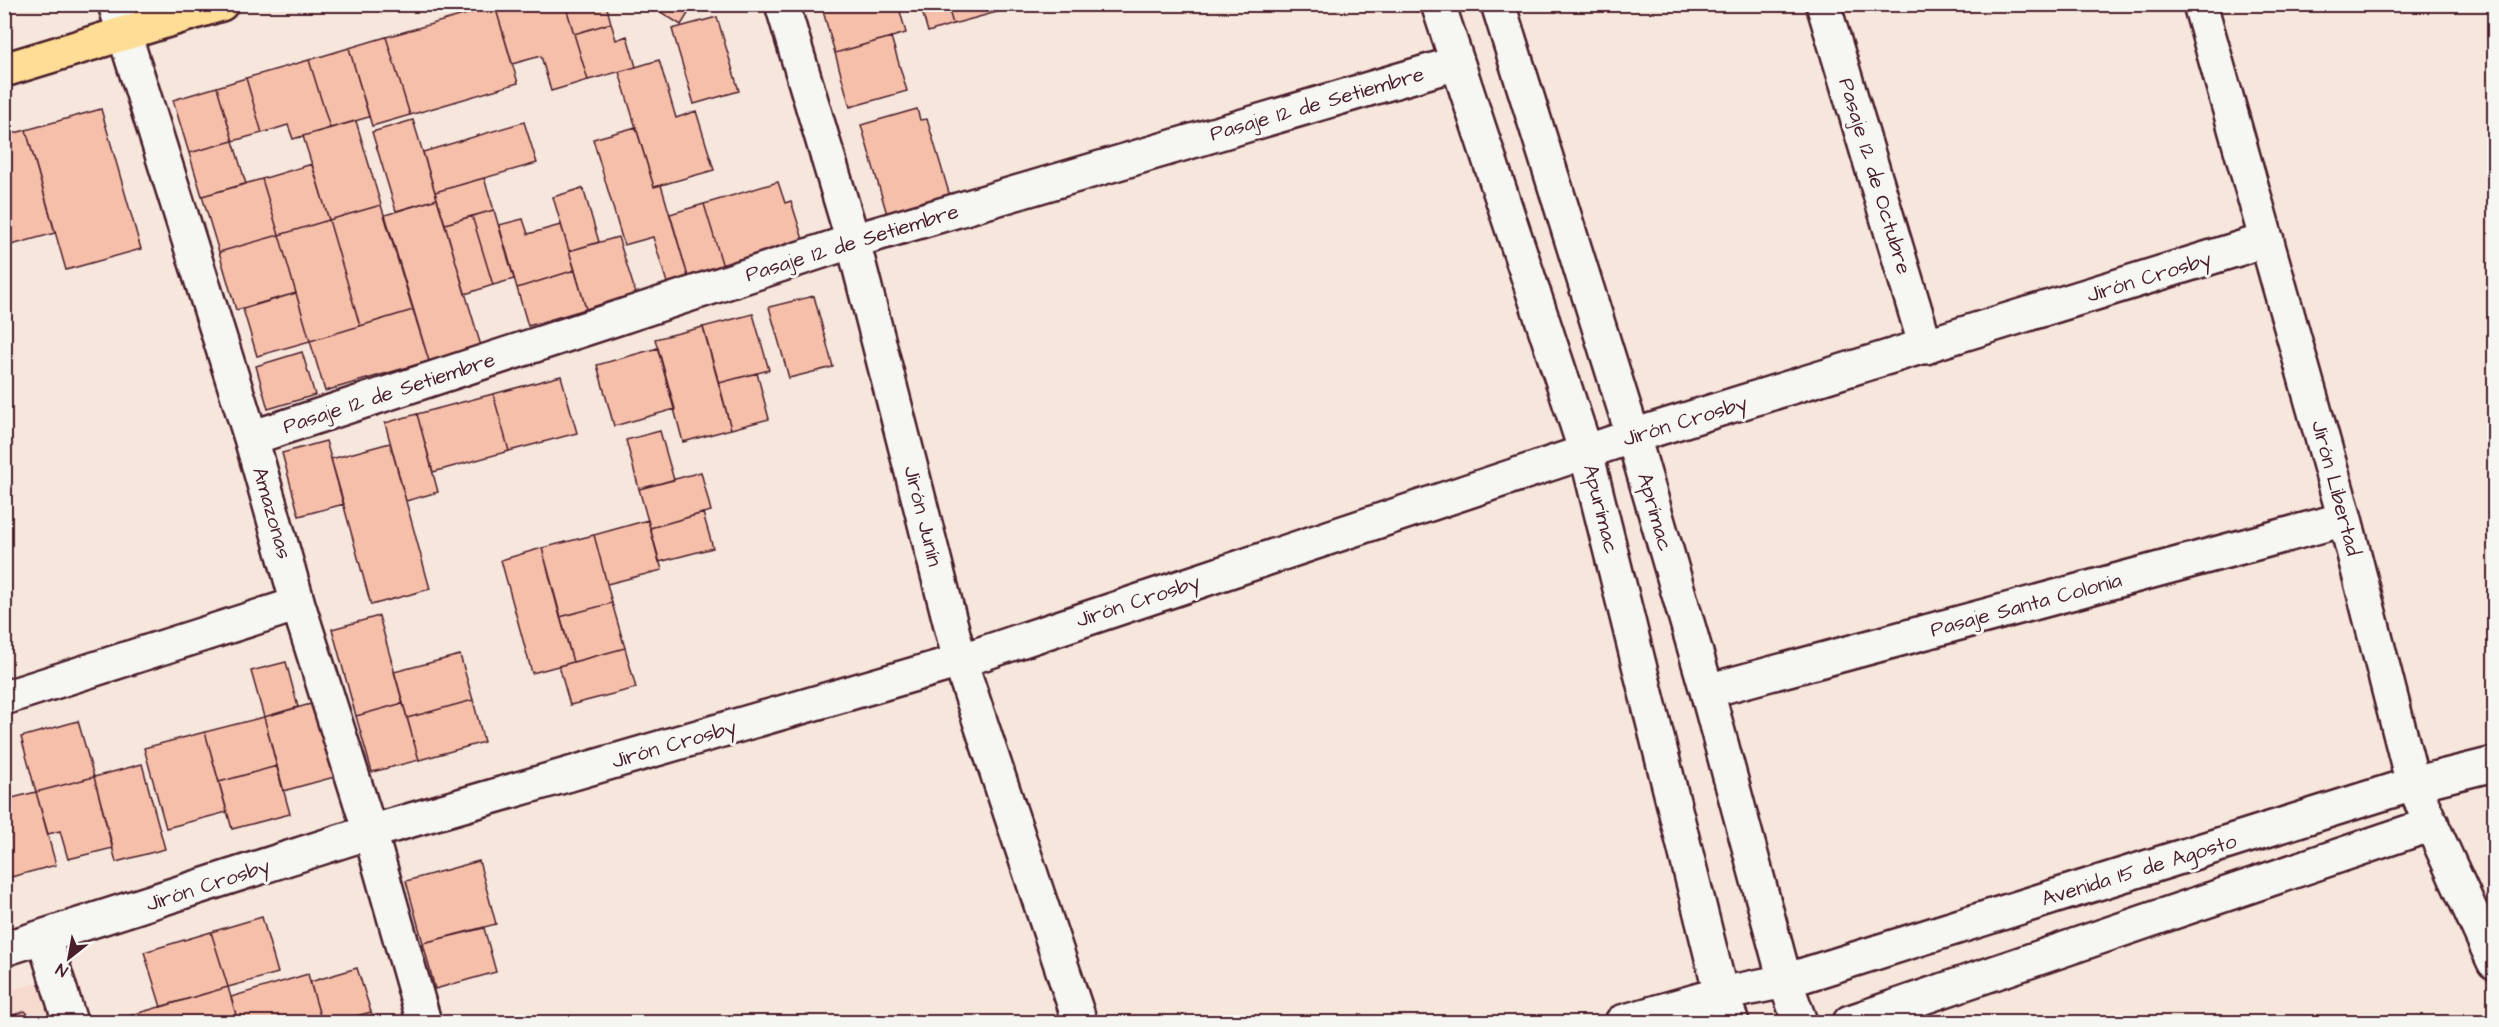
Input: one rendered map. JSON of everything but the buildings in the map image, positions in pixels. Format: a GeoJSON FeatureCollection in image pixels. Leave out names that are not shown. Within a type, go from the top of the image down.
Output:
{"type":"FeatureCollection","features":[{"type":"Feature","properties":{"kind":"main road"},"geometry":{"type":"LineString","coordinates":[[4,70],[120,20],[221,4]]}},
{"type":"Feature","properties":{"kind":"street","name":"Jirón Junín"},"geometry":{"type":"LineString","coordinates":[[782,4],[853,241],[960,660],[1080,1023]]}},
{"type":"Feature","properties":{"kind":"street","name":"Apurímac"},"geometry":{"type":"LineString","coordinates":[[1438,4],[1586,452],[1727,1008]]}},
{"type":"Feature","properties":{"kind":"street","name":"Aprímac"},"geometry":{"type":"LineString","coordinates":[[1498,4],[1633,436],[1707,692],[1785,981],[1800,1023]]}},
{"type":"Feature","properties":{"kind":"street","name":"Pasaje 12 de Octubre"},"geometry":{"type":"LineString","coordinates":[[1823,4],[1926,347]]}},
{"type":"Feature","properties":{"kind":"street","name":"Jirón Libertad"},"geometry":{"type":"LineString","coordinates":[[2200,4],[2345,519],[2413,784],[2494,962]]}},
{"type":"Feature","properties":{"kind":"street","name":"Amazonas"},"geometry":{"type":"LineString","coordinates":[[120,20],[251,438],[298,604],[370,832],[424,1023]]}},
{"type":"Feature","properties":{"kind":"street","name":"Pasaje 12 de Setiembre"},"geometry":{"type":"LineString","coordinates":[[251,438],[853,241],[1457,63]]}},
{"type":"Feature","properties":{"kind":"street","name":"Jirón Crosby"},"geometry":{"type":"LineString","coordinates":[[4,949],[370,832],[960,660],[1633,436],[2267,240]]}},
{"type":"Feature","properties":{"kind":"street","name":"Pasaje Santa Colonia"},"geometry":{"type":"LineString","coordinates":[[1707,692],[2345,519]]}},
{"type":"Feature","properties":{"kind":"street"},"geometry":{"type":"LineString","coordinates":[[4,698],[298,604]]}},
{"type":"Feature","properties":{"kind":"street","name":"Avenida 15 de Agosto"},"geometry":{"type":"LineString","coordinates":[[1622,1023],[1727,1008],[1785,981],[2413,784],[2494,764]]}},
{"type":"Feature","properties":{"kind":"street"},"geometry":{"type":"LineString","coordinates":[[1850,1023],[2432,824]]}},
{"type":"Feature","properties":{"kind":"street"},"geometry":{"type":"LineString","coordinates":[[44,938],[70,1023]]}},
{"type":"Feature","properties":{"kind":"shaded area"},"geometry":{"type":"Polygon","coordinates":[[[41,982],[53,1022],[5,1022],[5,992],[41,982]]]}}]}
